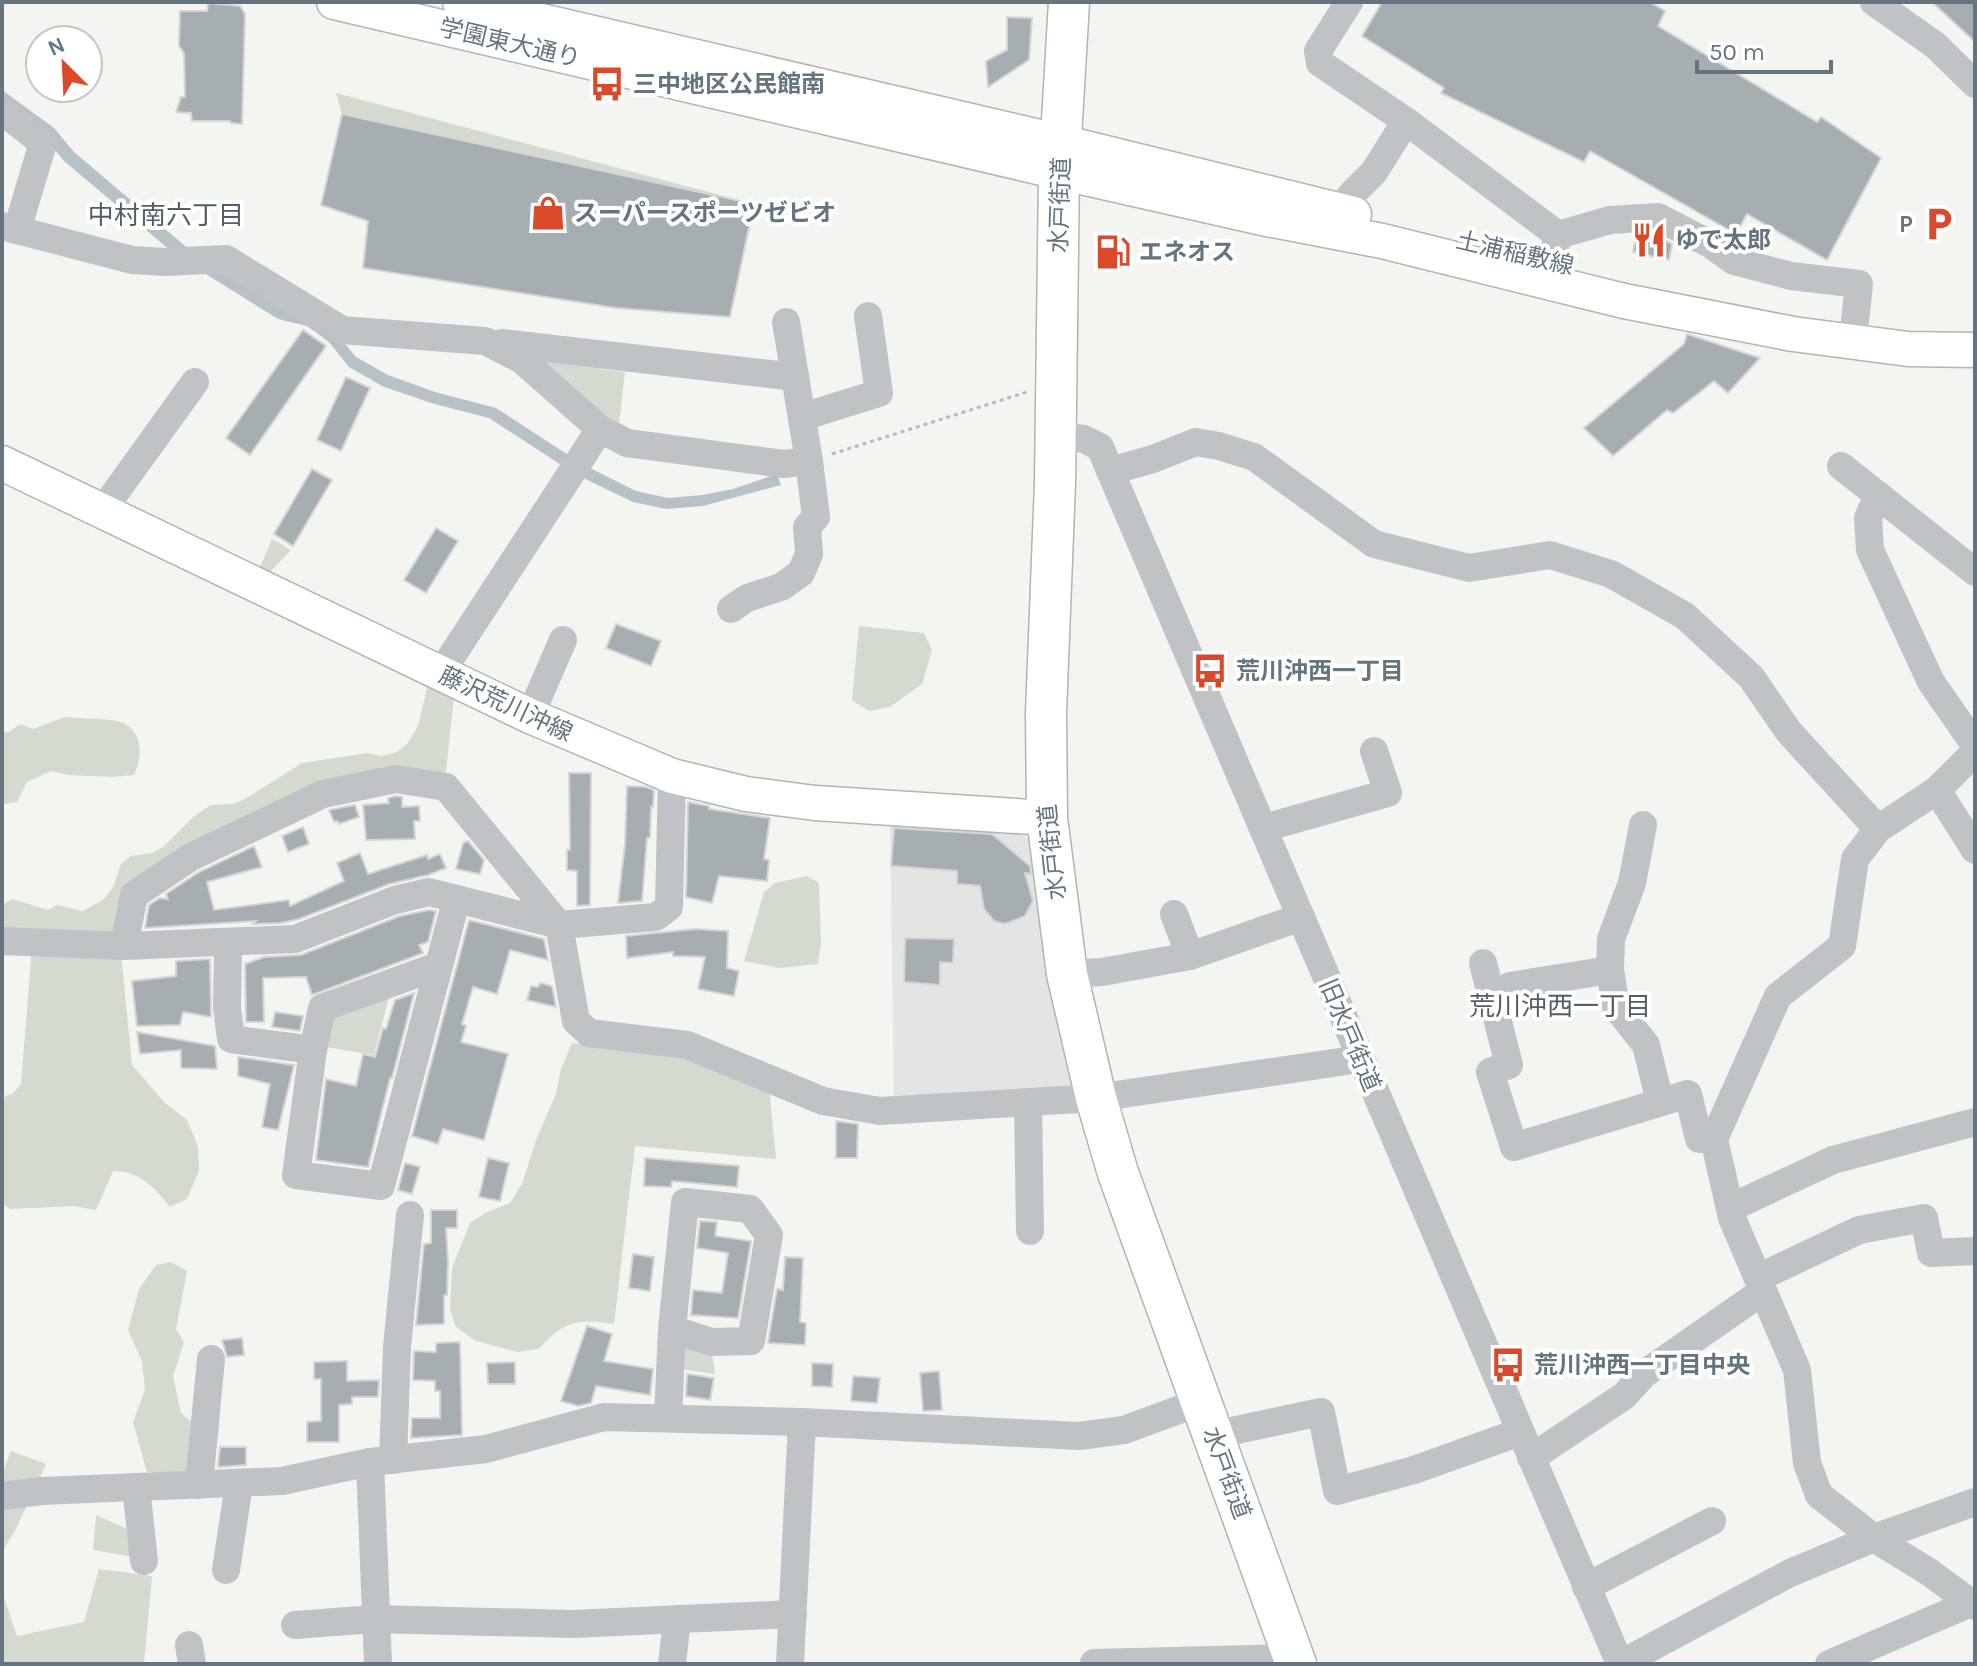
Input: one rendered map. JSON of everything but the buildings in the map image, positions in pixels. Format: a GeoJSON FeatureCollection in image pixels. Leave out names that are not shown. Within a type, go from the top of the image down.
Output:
{"type":"FeatureCollection","features":[{"type":"Feature","properties":{"kind":"highway","name":"水戸街道"},"geometry":{"type":"LineString","coordinates":[[1069,2],[1060,157],[1056,435],[1046,713],[1047,818],[1067,974],[1096,1098],[1118,1173],[1295,1661]]}},
{"type":"Feature","properties":{"kind":"main road","name":"学園東大通り"},"geometry":{"type":"LineString","coordinates":[[334,2],[1060,157]]}},
{"type":"Feature","properties":{"kind":"main road","name":"学園東大通り"},"geometry":{"type":"LineString","coordinates":[[460,2],[1060,157]]}},
{"type":"Feature","properties":{"kind":"main road","name":"土浦稲敷線"},"geometry":{"type":"LineString","coordinates":[[1060,157],[1344,212],[1554,248],[1776,313],[1975,329]]}},
{"type":"Feature","properties":{"kind":"main road","name":"土浦稲敷線"},"geometry":{"type":"LineString","coordinates":[[1060,157],[1262,218],[1382,241],[1624,301],[1793,334],[1908,349],[1975,350]]}},
{"type":"Feature","properties":{"kind":"main road","name":"藤沢荒川沖線"},"geometry":{"type":"LineString","coordinates":[[2,463],[440,674],[672,776],[746,794],[815,803],[1047,818]]}},
{"type":"Feature","properties":{"kind":"street"},"geometry":{"type":"LineString","coordinates":[[1349,2],[1318,51],[1320,63],[1406,121],[1554,248],[1610,220],[1658,217],[1710,244],[1734,261],[1791,276],[1859,284],[1855,321]]}},
{"type":"Feature","properties":{"kind":"street"},"geometry":{"type":"LineString","coordinates":[[1874,2],[1935,45],[1975,84]]}},
{"type":"Feature","properties":{"kind":"street"},"geometry":{"type":"LineString","coordinates":[[2,111],[43,143],[10,228],[132,260],[226,259],[342,330],[485,341],[795,377]]}},
{"type":"Feature","properties":{"kind":"street"},"geometry":{"type":"LineString","coordinates":[[1344,212],[1350,196],[1374,172],[1406,121]]}},
{"type":"Feature","properties":{"kind":"street"},"geometry":{"type":"LineString","coordinates":[[802,417],[879,393],[868,316]]}},
{"type":"Feature","properties":{"kind":"street"},"geometry":{"type":"LineString","coordinates":[[731,609],[747,598],[781,587],[801,573],[809,554],[807,527],[816,517],[786,322]]}},
{"type":"Feature","properties":{"kind":"street"},"geometry":{"type":"LineString","coordinates":[[485,341],[522,360],[600,429],[627,443],[784,464],[809,461]]}},
{"type":"Feature","properties":{"kind":"street"},"geometry":{"type":"LineString","coordinates":[[102,511],[195,382]]}},
{"type":"Feature","properties":{"kind":"street"},"geometry":{"type":"LineString","coordinates":[[440,674],[600,429]]}},
{"type":"Feature","properties":{"kind":"street","name":"旧水戸街道"},"geometry":{"type":"LineString","coordinates":[[1056,435],[1084,439],[1100,447],[1620,1664]]}},
{"type":"Feature","properties":{"kind":"street"},"geometry":{"type":"LineString","coordinates":[[1110,471],[1196,442],[1219,446],[1254,457],[1374,544],[1469,568],[1550,555],[1611,574],[1685,616],[1751,677],[1789,732],[1878,829]]}},
{"type":"Feature","properties":{"kind":"street"},"geometry":{"type":"LineString","coordinates":[[1841,466],[1975,572]]}},
{"type":"Feature","properties":{"kind":"street"},"geometry":{"type":"LineString","coordinates":[[1878,495],[1868,518],[1870,550],[1931,682],[1975,745]]}},
{"type":"Feature","properties":{"kind":"street"},"geometry":{"type":"LineString","coordinates":[[530,716],[563,640]]}},
{"type":"Feature","properties":{"kind":"street"},"geometry":{"type":"LineString","coordinates":[[1264,828],[1388,793],[1374,751]]}},
{"type":"Feature","properties":{"kind":"street"},"geometry":{"type":"LineString","coordinates":[[1973,1604],[1874,1538],[1819,1495],[1807,1463],[1797,1370],[1730,1208],[1714,1139],[1778,996],[1842,946],[1855,859],[1878,829],[1937,790],[1975,752]]}},
{"type":"Feature","properties":{"kind":"street"},"geometry":{"type":"LineString","coordinates":[[2,941],[124,946],[295,939],[395,900],[429,892],[559,925],[656,917],[669,907],[672,776]]}},
{"type":"Feature","properties":{"kind":"street"},"geometry":{"type":"LineString","coordinates":[[124,946],[134,895],[191,857],[323,794],[396,779],[446,787],[559,925],[576,1021],[589,1033],[687,1045],[823,1101],[880,1111],[1096,1098],[1360,1059]]}},
{"type":"Feature","properties":{"kind":"street"},"geometry":{"type":"LineString","coordinates":[[1937,790],[1975,850]]}},
{"type":"Feature","properties":{"kind":"street"},"geometry":{"type":"LineString","coordinates":[[1643,825],[1632,883],[1611,939],[1610,970],[1616,1007],[1646,1045],[1660,1102]]}},
{"type":"Feature","properties":{"kind":"street"},"geometry":{"type":"LineString","coordinates":[[438,966],[322,1008],[313,1050],[296,1175],[381,1186],[456,901]]}},
{"type":"Feature","properties":{"kind":"street"},"geometry":{"type":"LineString","coordinates":[[1174,914],[1190,956]]}},
{"type":"Feature","properties":{"kind":"street"},"geometry":{"type":"LineString","coordinates":[[1067,974],[1102,972],[1190,956],[1301,917]]}},
{"type":"Feature","properties":{"kind":"street"},"geometry":{"type":"LineString","coordinates":[[228,942],[227,1007],[231,1039],[313,1050]]}},
{"type":"Feature","properties":{"kind":"street"},"geometry":{"type":"LineString","coordinates":[[1483,963],[1509,1065],[1490,1072],[1514,1147],[1688,1094],[1699,1139],[1714,1139]]}},
{"type":"Feature","properties":{"kind":"street"},"geometry":{"type":"LineString","coordinates":[[1510,986],[1610,970]]}},
{"type":"Feature","properties":{"kind":"street"},"geometry":{"type":"LineString","coordinates":[[1028,1103],[1030,1231]]}},
{"type":"Feature","properties":{"kind":"street"},"geometry":{"type":"LineString","coordinates":[[1730,1208],[1833,1160],[1975,1122]]}},
{"type":"Feature","properties":{"kind":"street"},"geometry":{"type":"LineString","coordinates":[[668,1418],[672,1329],[685,1202],[750,1209],[769,1235],[751,1341],[711,1342],[672,1329]]}},
{"type":"Feature","properties":{"kind":"street"},"geometry":{"type":"LineString","coordinates":[[378,1664],[374,1619],[382,1461],[410,1215]]}},
{"type":"Feature","properties":{"kind":"street"},"geometry":{"type":"LineString","coordinates":[[1531,1458],[1624,1396],[1644,1374],[1760,1284],[1859,1230],[1924,1218],[1931,1253],[1975,1251]]}},
{"type":"Feature","properties":{"kind":"street"},"geometry":{"type":"LineString","coordinates":[[199,1485],[211,1359]]}},
{"type":"Feature","properties":{"kind":"street"},"geometry":{"type":"LineString","coordinates":[[2,1496],[41,1491],[282,1481],[382,1461],[486,1449],[604,1417],[802,1422],[1079,1436],[1206,1419],[1321,1412],[1337,1491],[1414,1470],[1520,1432]]}},
{"type":"Feature","properties":{"kind":"street"},"geometry":{"type":"LineString","coordinates":[[790,1664],[802,1422]]}},
{"type":"Feature","properties":{"kind":"street"},"geometry":{"type":"LineString","coordinates":[[226,1570],[239,1484]]}},
{"type":"Feature","properties":{"kind":"street"},"geometry":{"type":"LineString","coordinates":[[136,1487],[144,1561]]}},
{"type":"Feature","properties":{"kind":"street"},"geometry":{"type":"LineString","coordinates":[[1620,1664],[1790,1573],[1874,1538],[1975,1502]]}},
{"type":"Feature","properties":{"kind":"street"},"geometry":{"type":"LineString","coordinates":[[1586,1587],[1712,1521]]}},
{"type":"Feature","properties":{"kind":"street"},"geometry":{"type":"LineString","coordinates":[[1829,1664],[1973,1604]]}},
{"type":"Feature","properties":{"kind":"street"},"geometry":{"type":"LineString","coordinates":[[295,1625],[374,1619],[573,1624],[793,1614]]}},
{"type":"Feature","properties":{"kind":"street"},"geometry":{"type":"LineString","coordinates":[[672,1664],[677,1619]]}},
{"type":"Feature","properties":{"kind":"street"},"geometry":{"type":"LineString","coordinates":[[1094,1663],[1295,1661]]}},
{"type":"Feature","properties":{"kind":"path"},"geometry":{"type":"LineString","coordinates":[[809,461],[1028,392]]}},
{"type":"Feature","properties":{"kind":"shaded area"},"geometry":{"type":"Polygon","coordinates":[[[2,90],[54,128],[74,152],[185,246],[209,263],[335,332],[356,357],[388,375],[435,392],[496,408],[582,464],[636,491],[668,498],[703,495],[733,489],[777,474],[781,485],[703,506],[666,509],[633,502],[575,474],[489,418],[382,386],[349,367],[329,342],[307,326],[278,319],[177,256],[64,161],[45,138],[2,106],[2,90]]]}},
{"type":"Feature","properties":{"kind":"shaded area"},"geometry":{"type":"Polygon","coordinates":[[[336,93],[754,204],[342,114],[336,93]]]}},
{"type":"Feature","properties":{"kind":"shaded area"},"geometry":{"type":"Polygon","coordinates":[[[528,360],[625,372],[619,424],[627,438],[528,360]]]}},
{"type":"Feature","properties":{"kind":"shaded area"},"geometry":{"type":"Polygon","coordinates":[[[272,539],[291,550],[269,573],[254,581],[272,539]]]}},
{"type":"Feature","properties":{"kind":"shaded area"},"geometry":{"type":"Polygon","coordinates":[[[859,626],[924,633],[932,650],[922,684],[890,707],[869,711],[852,700],[859,626]]]}},
{"type":"Feature","properties":{"kind":"shaded area"},"geometry":{"type":"Polygon","coordinates":[[[428,685],[454,697],[446,771],[441,780],[400,774],[130,891],[121,942],[2,933],[2,905],[12,899],[48,910],[57,905],[83,911],[104,899],[113,887],[121,864],[131,856],[152,853],[211,805],[233,804],[245,799],[302,763],[367,753],[382,756],[397,752],[407,744],[418,726],[428,685]]]}},
{"type":"Feature","properties":{"kind":"shaded area"},"geometry":{"type":"Polygon","coordinates":[[[65,717],[117,721],[132,729],[140,751],[134,775],[68,775],[51,771],[27,782],[17,802],[2,804],[2,733],[20,724],[33,729],[65,717]]]}},
{"type":"Feature","properties":{"kind":"shaded area"},"geometry":{"type":"Polygon","coordinates":[[[890,821],[1015,830],[1036,844],[1076,1090],[894,1105],[890,821]]]}},
{"type":"Feature","properties":{"kind":"shaded area"},"geometry":{"type":"Polygon","coordinates":[[[807,876],[819,883],[821,944],[818,964],[779,968],[744,961],[764,892],[775,883],[807,876]]]}},
{"type":"Feature","properties":{"kind":"shaded area"},"geometry":{"type":"Polygon","coordinates":[[[32,947],[121,953],[132,1065],[165,1103],[187,1120],[198,1146],[199,1171],[187,1199],[170,1207],[139,1177],[113,1171],[96,1210],[74,1206],[10,1209],[2,1204],[2,1098],[13,1093],[21,1084],[32,947]]]}},
{"type":"Feature","properties":{"kind":"shaded area"},"geometry":{"type":"Polygon","coordinates":[[[391,989],[374,1055],[320,1046],[328,1012],[391,989]]]}},
{"type":"Feature","properties":{"kind":"shaded area"},"geometry":{"type":"Polygon","coordinates":[[[572,1043],[686,1052],[769,1087],[776,1159],[635,1146],[614,1324],[591,1321],[572,1324],[556,1332],[539,1349],[517,1352],[476,1341],[456,1327],[450,1310],[452,1268],[470,1223],[510,1203],[522,1184],[572,1043]]]}},
{"type":"Feature","properties":{"kind":"shaded area"},"geometry":{"type":"Polygon","coordinates":[[[171,1262],[187,1271],[176,1329],[184,1342],[173,1376],[181,1413],[197,1427],[188,1472],[147,1472],[133,1422],[145,1390],[142,1361],[128,1330],[139,1289],[156,1265],[171,1262]]]}},
{"type":"Feature","properties":{"kind":"shaded area"},"geometry":{"type":"Polygon","coordinates":[[[675,1334],[711,1347],[715,1374],[673,1368],[675,1334]]]}},
{"type":"Feature","properties":{"kind":"shaded area"},"geometry":{"type":"Polygon","coordinates":[[[11,1451],[46,1464],[2,1552],[2,1474],[11,1451]]]}},
{"type":"Feature","properties":{"kind":"shaded area"},"geometry":{"type":"Polygon","coordinates":[[[96,1515],[127,1529],[134,1557],[93,1550],[96,1515]]]}},
{"type":"Feature","properties":{"kind":"shaded area"},"geometry":{"type":"Polygon","coordinates":[[[99,1569],[152,1576],[144,1664],[2,1664],[2,1592],[17,1636],[84,1622],[99,1569]]]}},
{"type":"Feature","properties":{"kind":"place","name":"三中地区公民館南"},"geometry":{"type":"Point","coordinates":[607,84]}},
{"type":"Feature","properties":{"kind":"place","name":"スーパースポーツゼビオ"},"geometry":{"type":"Point","coordinates":[548,213]}},
{"type":"Feature","properties":{"kind":"place","name":"P"},"geometry":{"type":"Point","coordinates":[1939,224]}},
{"type":"Feature","properties":{"kind":"place","name":"ゆで太郎"},"geometry":{"type":"Point","coordinates":[1649,240]}},
{"type":"Feature","properties":{"kind":"place","name":"エネオス"},"geometry":{"type":"Point","coordinates":[1113,252]}},
{"type":"Feature","properties":{"kind":"place","name":"荒川沖西一丁目"},"geometry":{"type":"Point","coordinates":[1210,671]}},
{"type":"Feature","properties":{"kind":"place","name":"荒川沖西一丁目中央"},"geometry":{"type":"Point","coordinates":[1508,1365]}},
{"type":"Feature","properties":{"kind":"district","name":"中村南六丁目"},"geometry":{"type":"Point","coordinates":[166,215]}},
{"type":"Feature","properties":{"kind":"district","name":"荒川沖西一丁目"},"geometry":{"type":"Point","coordinates":[1560,1006]}}]}
